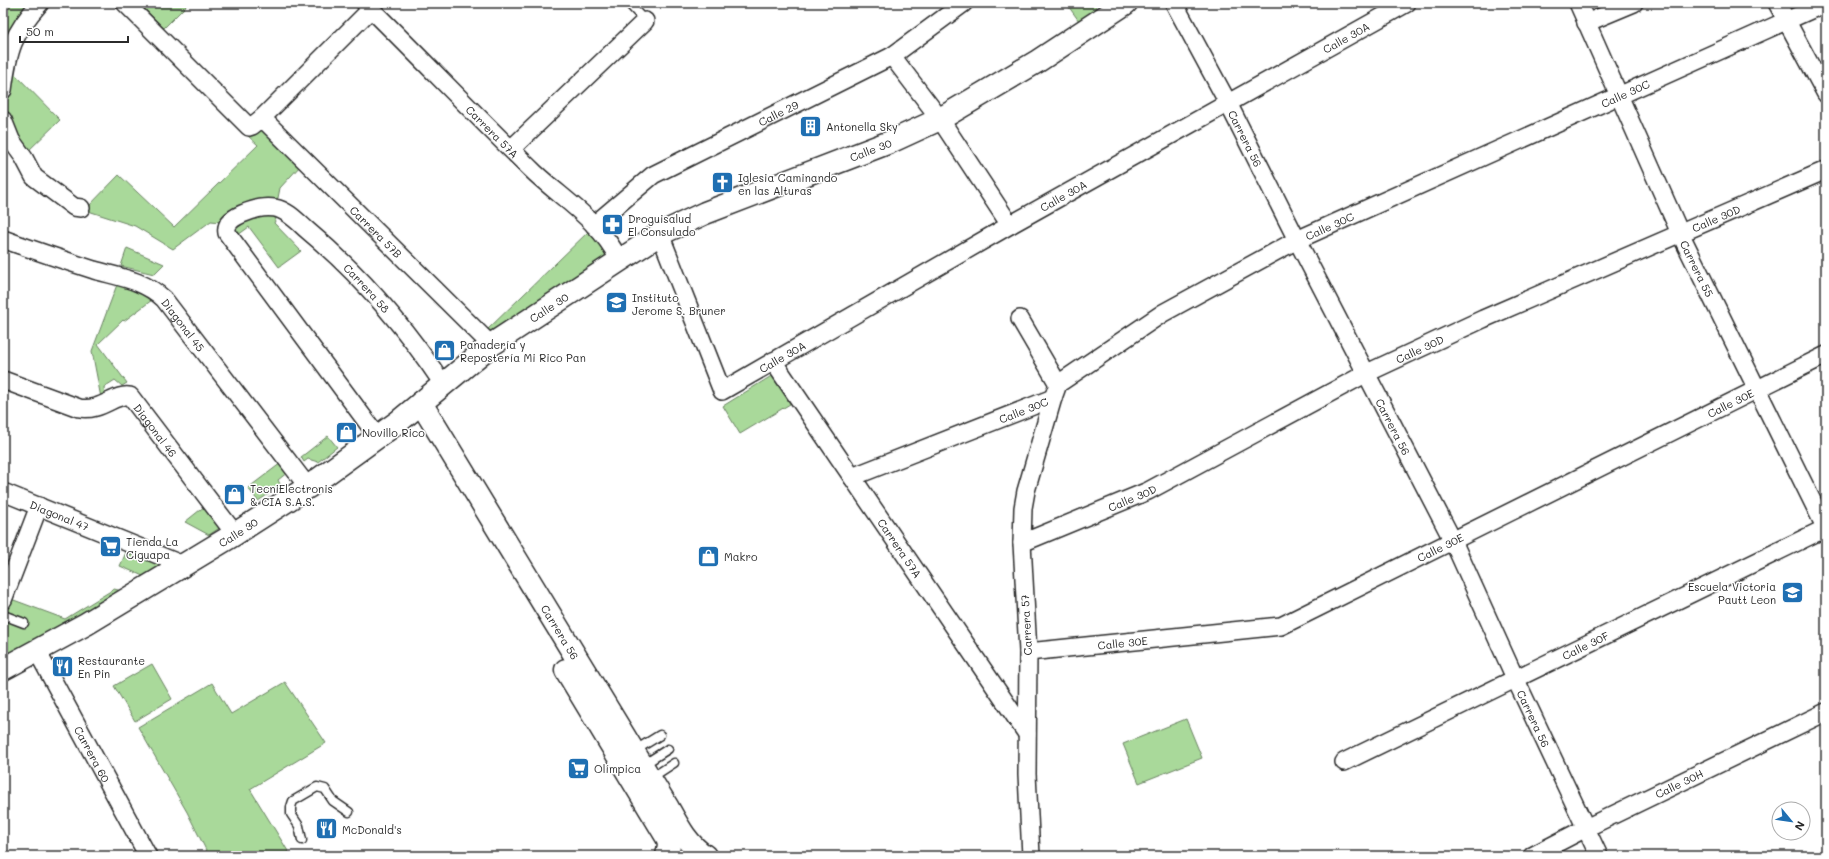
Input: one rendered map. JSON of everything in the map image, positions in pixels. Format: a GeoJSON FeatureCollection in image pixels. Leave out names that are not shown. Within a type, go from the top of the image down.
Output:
{"type":"FeatureCollection","features":[{"type":"Feature","properties":{"kind":"main road","name":"Calle 30"},"geometry":{"type":"LineString","coordinates":[[3,669],[37,651],[235,534],[308,487],[416,407],[491,345],[660,234],[705,213],[890,142],[940,119],[1038,61],[1126,3]]}},
{"type":"Feature","properties":{"kind":"main road","name":"Carrera 56"},"geometry":{"type":"LineString","coordinates":[[416,407],[642,765],[679,829],[697,851],[704,856]]}},
{"type":"Feature","properties":{"kind":"main road","name":"Carrera 56"},"geometry":{"type":"LineString","coordinates":[[416,407],[668,839],[669,845],[667,856]]}},
{"type":"Feature","properties":{"kind":"street"},"geometry":{"type":"LineString","coordinates":[[3,90],[6,68],[12,44],[18,33],[40,3]]}},
{"type":"Feature","properties":{"kind":"street"},"geometry":{"type":"LineString","coordinates":[[125,3],[249,127],[262,118],[368,6]]}},
{"type":"Feature","properties":{"kind":"street","name":"Calle 29"},"geometry":{"type":"LineString","coordinates":[[594,225],[653,175],[892,56],[964,3]]}},
{"type":"Feature","properties":{"kind":"street","name":"Carrera 56"},"geometry":{"type":"LineString","coordinates":[[1174,3],[1228,103],[1296,240],[1367,373],[1453,541],[1515,678],[1599,856]]}},
{"type":"Feature","properties":{"kind":"street","name":"Calle 30A"},"geometry":{"type":"LineString","coordinates":[[660,234],[722,391],[1010,225],[1407,3]]}},
{"type":"Feature","properties":{"kind":"street","name":"Carrera 55"},"geometry":{"type":"LineString","coordinates":[[1578,3],[1680,233],[1826,528]]}},
{"type":"Feature","properties":{"kind":"street"},"geometry":{"type":"LineString","coordinates":[[1586,22],[1634,3]]}},
{"type":"Feature","properties":{"kind":"street"},"geometry":{"type":"LineString","coordinates":[[1777,3],[1826,94]]}},
{"type":"Feature","properties":{"kind":"street","name":"Calle 30C"},"geometry":{"type":"LineString","coordinates":[[852,477],[1055,391],[1163,314],[1296,240],[1785,20],[1826,3]]}},
{"type":"Feature","properties":{"kind":"street","name":"Carrera 57A"},"geometry":{"type":"LineString","coordinates":[[368,6],[511,149],[594,225],[612,248],[619,260]]}},
{"type":"Feature","properties":{"kind":"street"},"geometry":{"type":"LineString","coordinates":[[511,149],[645,21]]}},
{"type":"Feature","properties":{"kind":"street"},"geometry":{"type":"LineString","coordinates":[[892,56],[940,119],[1010,225]]}},
{"type":"Feature","properties":{"kind":"street","name":"Carrera 57B"},"geometry":{"type":"LineString","coordinates":[[262,118],[491,345]]}},
{"type":"Feature","properties":{"kind":"street"},"geometry":{"type":"LineString","coordinates":[[3,120],[7,144],[24,158],[34,177],[74,207],[81,208]]}},
{"type":"Feature","properties":{"kind":"street","name":"Calle 30D"},"geometry":{"type":"LineString","coordinates":[[1022,543],[1148,491],[1367,373],[1482,319],[1826,170]]}},
{"type":"Feature","properties":{"kind":"street","name":"Carrera 58"},"geometry":{"type":"LineString","coordinates":[[378,436],[227,233],[227,226],[234,218],[257,209],[274,208],[284,212],[297,221],[319,240],[375,296],[408,335],[443,384]]}},
{"type":"Feature","properties":{"kind":"street","name":"Diagonal 45"},"geometry":{"type":"LineString","coordinates":[[3,239],[95,270],[134,281],[155,290],[164,299],[308,487]]}},
{"type":"Feature","properties":{"kind":"street"},"geometry":{"type":"LineString","coordinates":[[1020,319],[1055,391]]}},
{"type":"Feature","properties":{"kind":"street","name":"Calle 30E"},"geometry":{"type":"LineString","coordinates":[[1028,652],[1281,626],[1826,355]]}},
{"type":"Feature","properties":{"kind":"street","name":"Carrera 57A"},"geometry":{"type":"LineString","coordinates":[[773,361],[1027,734]]}},
{"type":"Feature","properties":{"kind":"street","name":"Diagonal 46"},"geometry":{"type":"LineString","coordinates":[[3,380],[78,408],[88,410],[100,407],[125,395],[130,396],[235,534]]}},
{"type":"Feature","properties":{"kind":"street","name":"Carrera 57"},"geometry":{"type":"LineString","coordinates":[[1031,856],[1027,788],[1028,652],[1022,543],[1026,496],[1055,391]]}},
{"type":"Feature","properties":{"kind":"street","name":"Diagonal 47"},"geometry":{"type":"LineString","coordinates":[[3,492],[183,565]]}},
{"type":"Feature","properties":{"kind":"street"},"geometry":{"type":"LineString","coordinates":[[3,600],[39,506]]}},
{"type":"Feature","properties":{"kind":"street","name":"Calle 30F"},"geometry":{"type":"LineString","coordinates":[[1344,762],[1826,528]]}},
{"type":"Feature","properties":{"kind":"street","name":"Carrera 60"},"geometry":{"type":"LineString","coordinates":[[37,651],[148,856]]}},
{"type":"Feature","properties":{"kind":"street","name":"Calle 30H"},"geometry":{"type":"LineString","coordinates":[[1532,856],[1586,828],[1826,712]]}},
{"type":"Feature","properties":{"kind":"lane"},"geometry":{"type":"LineString","coordinates":[[628,3],[645,21]]}},
{"type":"Feature","properties":{"kind":"lane"},"geometry":{"type":"LineString","coordinates":[[3,615],[24,622]]}},
{"type":"Feature","properties":{"kind":"lane"},"geometry":{"type":"LineString","coordinates":[[642,765],[660,736]]}},
{"type":"Feature","properties":{"kind":"lane"},"geometry":{"type":"LineString","coordinates":[[642,765],[668,749]]}},
{"type":"Feature","properties":{"kind":"lane"},"geometry":{"type":"LineString","coordinates":[[642,765],[674,763]]}},
{"type":"Feature","properties":{"kind":"lane"},"geometry":{"type":"LineString","coordinates":[[302,840],[299,826],[292,814],[291,807],[293,801],[317,787],[325,789],[333,801],[349,812]]}},
{"type":"Feature","properties":{"kind":"green space"},"geometry":{"type":"Polygon","coordinates":[[[3,3],[30,3],[13,26],[7,38],[3,54],[3,3]]]}},
{"type":"Feature","properties":{"kind":"green space"},"geometry":{"type":"Polygon","coordinates":[[[139,3],[189,3],[164,28],[139,3]]]}},
{"type":"Feature","properties":{"kind":"green space"},"geometry":{"type":"Polygon","coordinates":[[[1066,3],[1094,3],[1098,9],[1079,21],[1066,3]]]}},
{"type":"Feature","properties":{"kind":"green space"},"geometry":{"type":"Polygon","coordinates":[[[11,70],[60,120],[25,154],[5,114],[5,96],[11,70]]]}},
{"type":"Feature","properties":{"kind":"green space"},"geometry":{"type":"Polygon","coordinates":[[[261,125],[301,165],[280,188],[278,198],[221,222],[211,221],[173,249],[135,226],[85,210],[119,175],[174,227],[258,145],[248,136],[261,125]]]}},
{"type":"Feature","properties":{"kind":"green space"},"geometry":{"type":"Polygon","coordinates":[[[268,213],[276,219],[274,223],[301,251],[279,267],[249,227],[238,235],[232,228],[234,224],[268,213]]]}},
{"type":"Feature","properties":{"kind":"green space"},"geometry":{"type":"Polygon","coordinates":[[[590,230],[612,257],[491,336],[486,331],[590,230]]]}},
{"type":"Feature","properties":{"kind":"green space"},"geometry":{"type":"Polygon","coordinates":[[[127,248],[164,264],[154,274],[121,266],[127,248]]]}},
{"type":"Feature","properties":{"kind":"green space"},"geometry":{"type":"Polygon","coordinates":[[[118,282],[156,297],[124,321],[123,320],[98,344],[127,383],[122,386],[115,380],[104,387],[105,396],[101,398],[92,351],[118,282]]]}},
{"type":"Feature","properties":{"kind":"green space"},"geometry":{"type":"Polygon","coordinates":[[[773,375],[790,404],[740,434],[723,406],[773,375]]]}},
{"type":"Feature","properties":{"kind":"green space"},"geometry":{"type":"Polygon","coordinates":[[[328,436],[337,447],[318,462],[308,459],[304,462],[301,457],[328,436]]]}},
{"type":"Feature","properties":{"kind":"green space"},"geometry":{"type":"Polygon","coordinates":[[[281,463],[288,472],[278,480],[281,486],[258,501],[248,488],[281,463]]]}},
{"type":"Feature","properties":{"kind":"green space"},"geometry":{"type":"Polygon","coordinates":[[[205,506],[221,527],[209,535],[185,522],[205,506]]]}},
{"type":"Feature","properties":{"kind":"green space"},"geometry":{"type":"Polygon","coordinates":[[[128,548],[167,564],[143,576],[120,566],[128,548]]]}},
{"type":"Feature","properties":{"kind":"green space"},"geometry":{"type":"Polygon","coordinates":[[[114,589],[122,591],[69,624],[3,657],[3,596],[65,619],[114,589]]]}},
{"type":"Feature","properties":{"kind":"green space"},"geometry":{"type":"Polygon","coordinates":[[[152,664],[172,699],[135,721],[114,686],[152,664]]]}},
{"type":"Feature","properties":{"kind":"green space"},"geometry":{"type":"Polygon","coordinates":[[[285,682],[326,743],[250,789],[291,856],[209,856],[187,812],[138,727],[212,683],[231,714],[285,682]]]}},
{"type":"Feature","properties":{"kind":"green space"},"geometry":{"type":"Polygon","coordinates":[[[1186,719],[1202,758],[1139,783],[1123,744],[1186,719]]]}},
{"type":"Feature","properties":{"kind":"place","name":"Antonella Sky"},"geometry":{"type":"Point","coordinates":[811,126]}},
{"type":"Feature","properties":{"kind":"place","name":"Iglesia Caminando en las Alturas"},"geometry":{"type":"Point","coordinates":[722,183]}},
{"type":"Feature","properties":{"kind":"place","name":"Droguisalud El Consulado"},"geometry":{"type":"Point","coordinates":[612,224]}},
{"type":"Feature","properties":{"kind":"place","name":"Instituto Jerome S. Bruner"},"geometry":{"type":"Point","coordinates":[616,303]}},
{"type":"Feature","properties":{"kind":"place","name":"Panadería y Repostería Mi Rico Pan"},"geometry":{"type":"Point","coordinates":[445,350]}},
{"type":"Feature","properties":{"kind":"place","name":"Novillo Rico"},"geometry":{"type":"Point","coordinates":[347,432]}},
{"type":"Feature","properties":{"kind":"place","name":"TecniElectronis & CIA S.A.S."},"geometry":{"type":"Point","coordinates":[234,494]}},
{"type":"Feature","properties":{"kind":"place","name":"Tienda La Ciguapa"},"geometry":{"type":"Point","coordinates":[111,547]}},
{"type":"Feature","properties":{"kind":"place","name":"Makro"},"geometry":{"type":"Point","coordinates":[708,556]}},
{"type":"Feature","properties":{"kind":"place","name":"Escuela Victoria Pautt Leon"},"geometry":{"type":"Point","coordinates":[1792,592]}},
{"type":"Feature","properties":{"kind":"place","name":"Restaurante En Pin"},"geometry":{"type":"Point","coordinates":[62,666]}},
{"type":"Feature","properties":{"kind":"place","name":"Olímpica"},"geometry":{"type":"Point","coordinates":[578,768]}},
{"type":"Feature","properties":{"kind":"place","name":"McDonald's"},"geometry":{"type":"Point","coordinates":[327,829]}}]}
